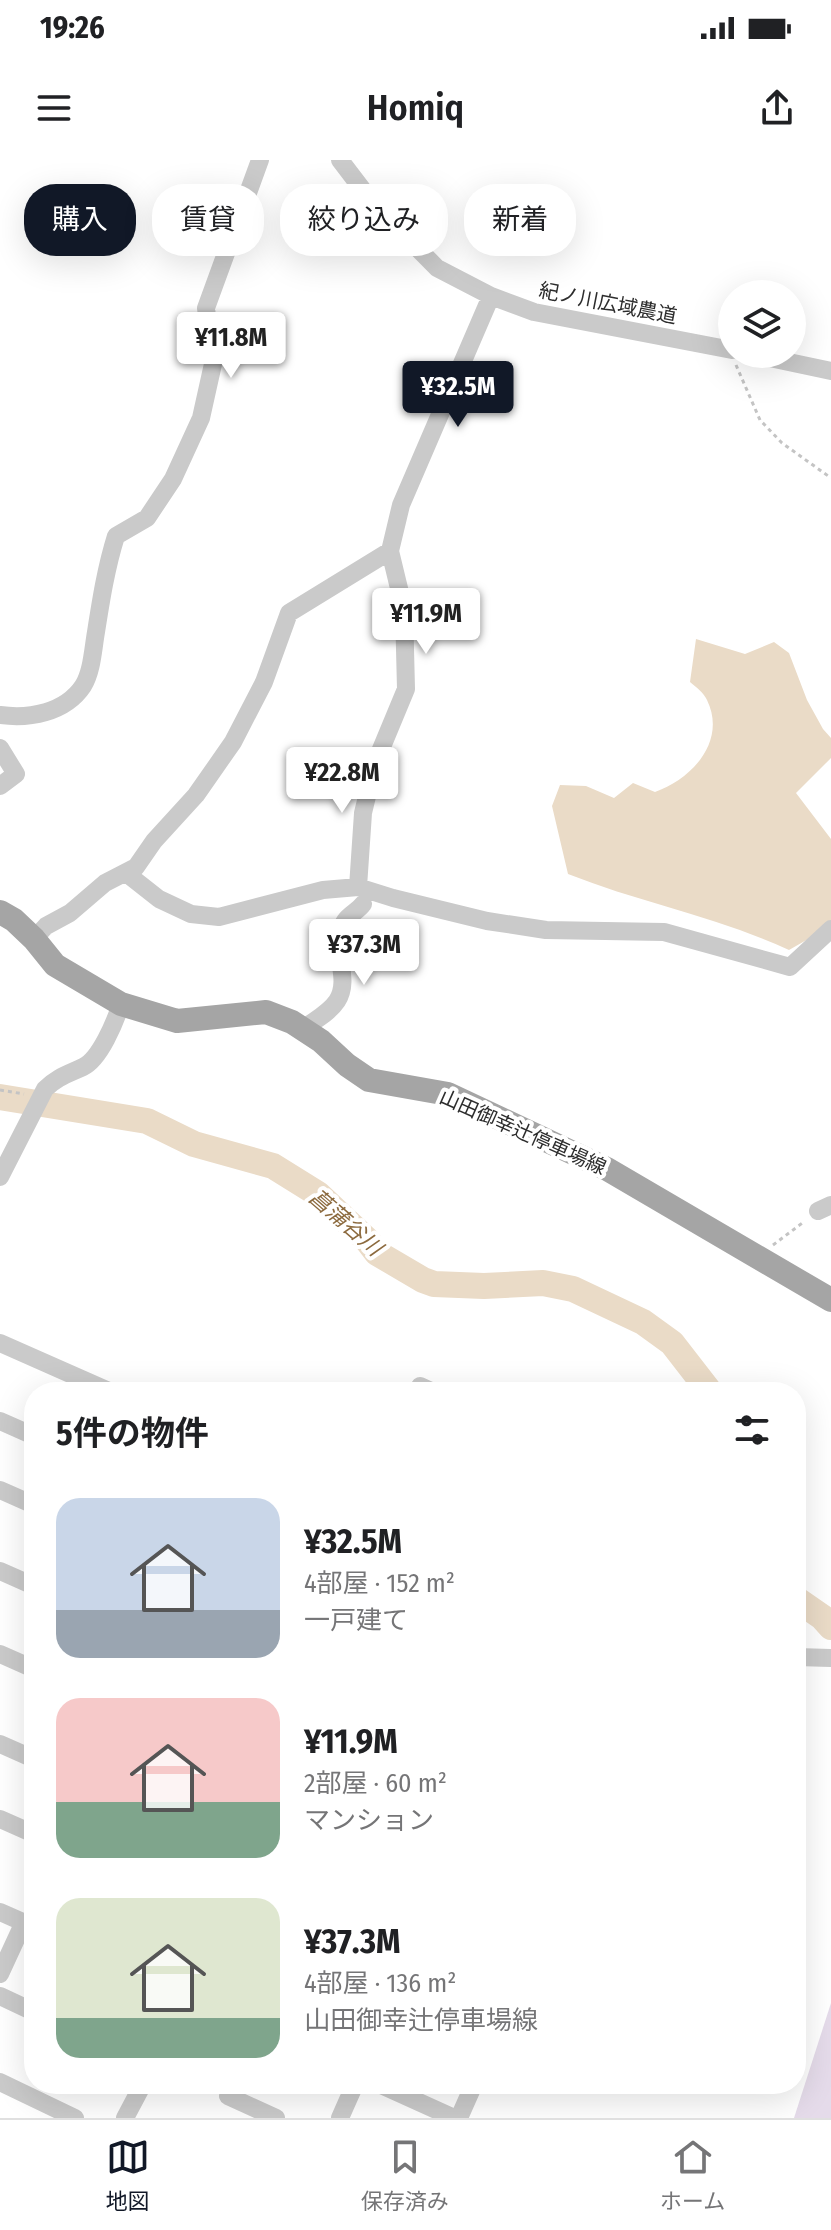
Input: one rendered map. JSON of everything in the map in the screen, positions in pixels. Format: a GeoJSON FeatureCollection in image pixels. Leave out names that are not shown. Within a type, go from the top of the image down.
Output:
{"type":"FeatureCollection","features":[{"type":"Feature","properties":{"kind":"main road","name":"山田御幸辻停車場線"},"geometry":{"type":"LineString","coordinates":[[0,912],[14,920],[34,939],[55,965],[121,1004],[177,1021],[266,1012],[303,1029],[369,1080],[448,1094],[607,1169],[831,1300]]}},
{"type":"Feature","properties":{"kind":"street"},"geometry":{"type":"LineString","coordinates":[[0,715],[17,717],[61,707],[83,686],[92,656],[107,562],[116,536],[147,518],[173,479],[201,418],[213,364],[206,308],[260,160]]}},
{"type":"Feature","properties":{"kind":"street","name":"紀ノ川広域農道"},"geometry":{"type":"LineString","coordinates":[[340,160],[372,202],[437,268],[491,296],[534,312],[718,347]]}},
{"type":"Feature","properties":{"kind":"street"},"geometry":{"type":"LineString","coordinates":[[303,1029],[329,1011],[339,999],[343,987],[337,949],[345,920],[357,913],[361,895],[366,800],[379,754],[406,689],[404,609],[390,551],[401,505],[491,296]]}},
{"type":"Feature","properties":{"kind":"street"},"geometry":{"type":"LineString","coordinates":[[806,366],[831,371]]}},
{"type":"Feature","properties":{"kind":"street"},"geometry":{"type":"LineString","coordinates":[[34,939],[46,926],[70,913],[105,883],[136,867],[154,841],[196,795],[233,742],[264,682],[289,613],[390,551]]}},
{"type":"Feature","properties":{"kind":"street"},"geometry":{"type":"LineString","coordinates":[[0,748],[16,774],[0,786]]}},
{"type":"Feature","properties":{"kind":"street"},"geometry":{"type":"LineString","coordinates":[[126,873],[159,899],[191,914],[219,917],[323,890],[393,898],[487,921],[546,930],[664,932],[790,967],[831,929]]}},
{"type":"Feature","properties":{"kind":"street"},"geometry":{"type":"LineString","coordinates":[[0,1177],[37,1092],[56,1078],[86,1066],[101,1051],[121,1004]]}},
{"type":"Feature","properties":{"kind":"street"},"geometry":{"type":"LineString","coordinates":[[0,1343],[88,1382]]}},
{"type":"Feature","properties":{"kind":"street"},"geometry":{"type":"LineString","coordinates":[[0,1421],[24,1432]]}},
{"type":"Feature","properties":{"kind":"street"},"geometry":{"type":"LineString","coordinates":[[0,1490],[24,1501]]}},
{"type":"Feature","properties":{"kind":"street"},"geometry":{"type":"LineString","coordinates":[[0,1571],[24,1582]]}},
{"type":"Feature","properties":{"kind":"street"},"geometry":{"type":"LineString","coordinates":[[0,1654],[24,1665]]}},
{"type":"Feature","properties":{"kind":"street"},"geometry":{"type":"LineString","coordinates":[[806,1657],[831,1658]]}},
{"type":"Feature","properties":{"kind":"street"},"geometry":{"type":"LineString","coordinates":[[0,1744],[24,1755]]}},
{"type":"Feature","properties":{"kind":"street"},"geometry":{"type":"LineString","coordinates":[[0,1819],[24,1830]]}},
{"type":"Feature","properties":{"kind":"street"},"geometry":{"type":"LineString","coordinates":[[0,1912],[24,1923]]}},
{"type":"Feature","properties":{"kind":"street"},"geometry":{"type":"LineString","coordinates":[[0,1974],[24,1933]]}},
{"type":"Feature","properties":{"kind":"street"},"geometry":{"type":"LineString","coordinates":[[0,1996],[24,2007]]}},
{"type":"Feature","properties":{"kind":"street"},"geometry":{"type":"LineString","coordinates":[[0,2082],[24,2094]]}},
{"type":"Feature","properties":{"kind":"street"},"geometry":{"type":"LineString","coordinates":[[25,2094],[75,2118]]}},
{"type":"Feature","properties":{"kind":"street"},"geometry":{"type":"LineString","coordinates":[[125,2118],[138,2094]]}},
{"type":"Feature","properties":{"kind":"street"},"geometry":{"type":"LineString","coordinates":[[229,2094],[276,2118]]}},
{"type":"Feature","properties":{"kind":"street"},"geometry":{"type":"LineString","coordinates":[[340,2118],[351,2094]]}},
{"type":"Feature","properties":{"kind":"street"},"geometry":{"type":"LineString","coordinates":[[402,2094],[456,2118],[469,2094]]}},
{"type":"Feature","properties":{"kind":"path"},"geometry":{"type":"LineString","coordinates":[[738,368],[760,420],[782,443],[831,478]]}},
{"type":"Feature","properties":{"kind":"path"},"geometry":{"type":"LineString","coordinates":[[0,1090],[37,1092]]}},
{"type":"Feature","properties":{"kind":"path"},"geometry":{"type":"LineString","coordinates":[[757,1257],[824,1208]]}},
{"type":"Feature","properties":{"kind":"shaded area"},"geometry":{"type":"Polygon","coordinates":[[[696,639],[745,654],[774,642],[789,653],[807,700],[831,738],[831,758],[796,793],[831,839],[831,926],[789,950],[735,928],[568,874],[552,806],[560,785],[586,786],[614,798],[633,783],[655,792],[682,778],[709,744],[713,730],[712,715],[706,697],[690,682],[696,639]]]}},
{"type":"Feature","properties":{"kind":"shaded area"},"geometry":{"type":"Polygon","coordinates":[[[831,2003],[831,2118],[794,2118],[802,2094],[806,2094],[806,2081],[831,2003]]]}},
{"type":"Feature","properties":{"kind":"waterway","name":"菖蒲谷川"},"geometry":{"type":"LineString","coordinates":[[0,1097],[147,1121],[194,1144],[273,1166],[318,1194],[377,1253],[423,1280],[434,1284],[484,1286],[543,1283],[573,1289],[643,1322],[672,1343],[702,1382]]}},
{"type":"Feature","properties":{"kind":"waterway","name":"菖蒲谷川"},"geometry":{"type":"LineString","coordinates":[[806,1606],[831,1627]]}}]}
